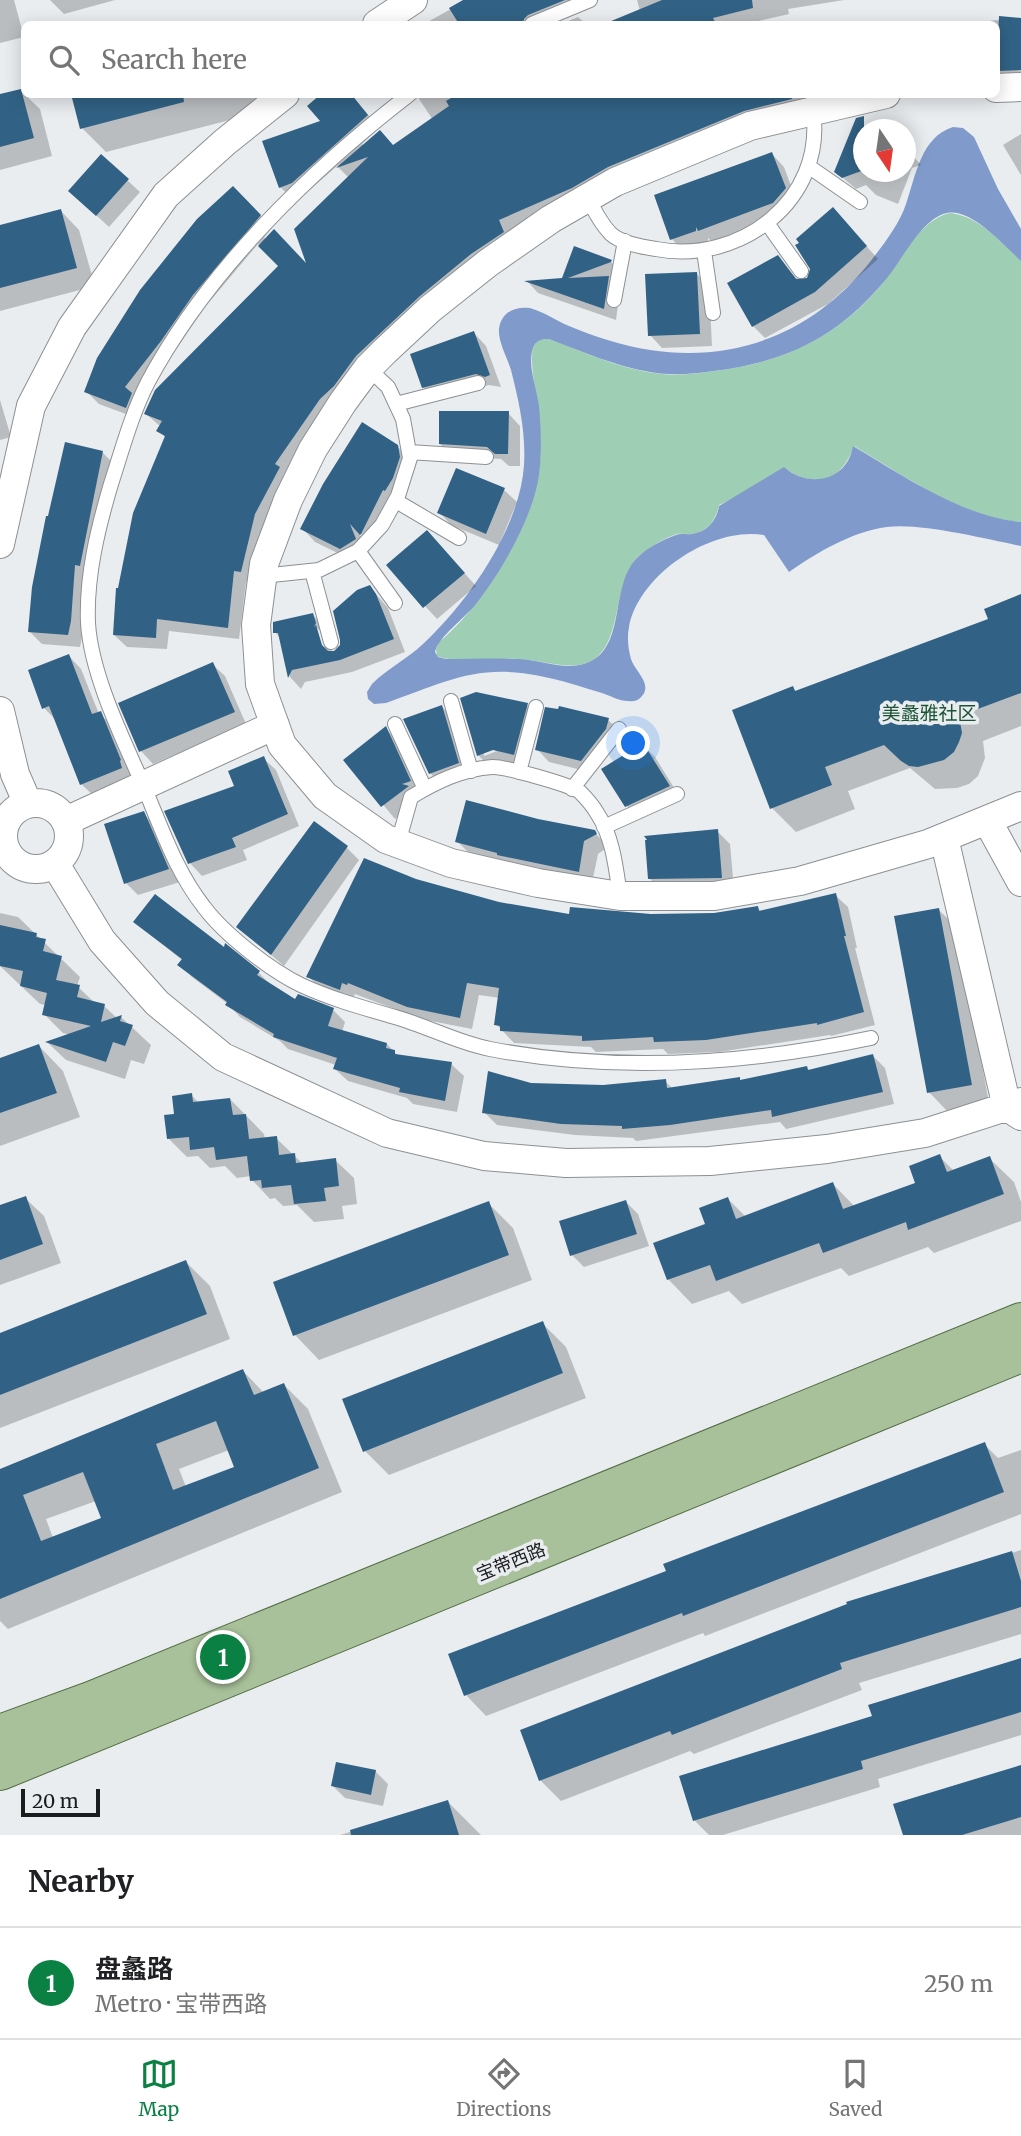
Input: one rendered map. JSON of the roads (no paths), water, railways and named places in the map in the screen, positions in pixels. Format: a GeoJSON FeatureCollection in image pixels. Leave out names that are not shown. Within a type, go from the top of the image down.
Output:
{"type":"FeatureCollection","features":[{"type":"Feature","properties":{"kind":"main road","name":"宝带西路"},"geometry":{"type":"LineString","coordinates":[[0,1734],[93,1700],[1021,1322]]}},
{"type":"Feature","properties":{"kind":"main road","name":"宝带西路"},"geometry":{"type":"LineString","coordinates":[[0,1770],[1021,1353]]}},
{"type":"Feature","properties":{"kind":"street"},"geometry":{"type":"LineString","coordinates":[[381,21],[412,0]]}},
{"type":"Feature","properties":{"kind":"street"},"geometry":{"type":"LineString","coordinates":[[1000,88],[1021,87]]}},
{"type":"Feature","properties":{"kind":"street"},"geometry":{"type":"LineString","coordinates":[[0,544],[31,406],[72,327],[166,195],[225,142],[280,98]]}},
{"type":"Feature","properties":{"kind":"street"},"geometry":{"type":"LineString","coordinates":[[869,98],[750,126],[615,182],[551,219],[488,263],[430,309],[368,368],[313,449],[288,500],[264,564],[256,625],[260,684],[282,746],[325,796],[386,839],[451,863],[538,883],[620,896],[714,896],[800,881],[944,838],[1021,806]]}},
{"type":"Feature","properties":{"kind":"street"},"geometry":{"type":"LineString","coordinates":[[0,711],[15,774],[28,804]]}},
{"type":"Feature","properties":{"kind":"street"},"geometry":{"type":"LineString","coordinates":[[65,821],[275,725]]}},
{"type":"Feature","properties":{"kind":"street"},"geometry":{"type":"LineString","coordinates":[[28,804],[50,806],[65,821],[69,830],[67,849],[55,864],[44,869],[33,869],[12,860],[3,851],[4,827],[9,817],[28,804]]}},
{"type":"Feature","properties":{"kind":"street"},"geometry":{"type":"LineString","coordinates":[[988,820],[1021,882]]}},
{"type":"Feature","properties":{"kind":"street"},"geometry":{"type":"LineString","coordinates":[[55,864],[102,941],[157,1003],[223,1057],[387,1133],[484,1156],[566,1163],[710,1161],[827,1149],[925,1133],[1016,1108],[944,838]]}},
{"type":"Feature","properties":{"kind":"lane"},"geometry":{"type":"LineString","coordinates":[[539,21],[590,0]]}},
{"type":"Feature","properties":{"kind":"lane"},"geometry":{"type":"LineString","coordinates":[[405,98],[338,153],[253,238],[208,290],[171,343],[146,387],[121,451],[102,513],[91,570],[88,625],[101,683],[172,855],[204,908],[243,946],[299,984],[485,1048],[568,1062],[697,1061],[767,1057],[871,1038]]}},
{"type":"Feature","properties":{"kind":"lane"},"geometry":{"type":"LineString","coordinates":[[588,198],[594,212],[612,235],[639,246],[669,252],[704,251],[742,239],[767,223],[797,192],[812,156],[816,130],[813,111]]}},
{"type":"Feature","properties":{"kind":"lane"},"geometry":{"type":"LineString","coordinates":[[808,166],[860,202]]}},
{"type":"Feature","properties":{"kind":"lane"},"geometry":{"type":"LineString","coordinates":[[767,223],[801,271]]}},
{"type":"Feature","properties":{"kind":"lane"},"geometry":{"type":"LineString","coordinates":[[614,300],[625,240]]}},
{"type":"Feature","properties":{"kind":"lane"},"geometry":{"type":"LineString","coordinates":[[704,251],[713,313]]}},
{"type":"Feature","properties":{"kind":"lane"},"geometry":{"type":"LineString","coordinates":[[262,576],[312,571],[358,551],[382,526],[396,501],[410,458],[403,419],[388,387],[368,368]]}},
{"type":"Feature","properties":{"kind":"lane"},"geometry":{"type":"LineString","coordinates":[[396,404],[478,383]]}},
{"type":"Feature","properties":{"kind":"lane"},"geometry":{"type":"LineString","coordinates":[[408,452],[486,457]]}},
{"type":"Feature","properties":{"kind":"lane"},"geometry":{"type":"LineString","coordinates":[[396,501],[459,538]]}},
{"type":"Feature","properties":{"kind":"lane"},"geometry":{"type":"LineString","coordinates":[[358,551],[395,603]]}},
{"type":"Feature","properties":{"kind":"lane"},"geometry":{"type":"LineString","coordinates":[[312,571],[331,642]]}},
{"type":"Feature","properties":{"kind":"lane"},"geometry":{"type":"LineString","coordinates":[[451,701],[471,771]]}},
{"type":"Feature","properties":{"kind":"lane"},"geometry":{"type":"LineString","coordinates":[[519,772],[536,707]]}},
{"type":"Feature","properties":{"kind":"lane"},"geometry":{"type":"LineString","coordinates":[[395,724],[425,789]]}},
{"type":"Feature","properties":{"kind":"lane"},"geometry":{"type":"LineString","coordinates":[[572,789],[619,729]]}},
{"type":"Feature","properties":{"kind":"lane"},"geometry":{"type":"LineString","coordinates":[[398,843],[411,797],[446,777],[494,766],[578,791],[598,814],[604,827],[614,855],[620,896]]}},
{"type":"Feature","properties":{"kind":"lane"},"geometry":{"type":"LineString","coordinates":[[604,827],[677,794]]}},
{"type":"Feature","properties":{"kind":"water"},"geometry":{"type":"Polygon","coordinates":[[[953,127],[963,128],[974,137],[998,189],[1021,229],[1021,261],[977,222],[957,213],[947,213],[938,216],[921,231],[887,278],[850,316],[810,343],[765,361],[706,372],[666,374],[624,366],[549,339],[536,343],[531,362],[539,406],[541,450],[536,491],[515,543],[496,576],[476,604],[441,640],[435,652],[438,657],[446,659],[520,659],[564,666],[589,662],[601,654],[608,643],[628,571],[644,551],[676,535],[692,534],[707,528],[714,520],[719,506],[784,467],[804,478],[826,478],[835,474],[849,458],[853,446],[955,503],[977,512],[1021,522],[1021,546],[935,529],[887,527],[861,533],[835,544],[789,572],[764,535],[744,534],[722,538],[701,546],[662,572],[636,607],[628,635],[631,659],[645,687],[642,696],[637,700],[621,700],[540,676],[497,672],[443,682],[386,703],[374,704],[368,699],[367,692],[372,684],[423,644],[474,586],[513,514],[524,465],[524,441],[517,394],[499,334],[500,323],[506,314],[514,309],[530,308],[608,340],[650,350],[682,353],[714,352],[772,337],[799,324],[824,307],[870,262],[899,220],[913,182],[916,182],[921,158],[942,132],[953,127]]]}},
{"type":"Feature","properties":{"kind":"place","name":"盘蠡路"},"geometry":{"type":"Point","coordinates":[223,1657]}},
{"type":"Feature","properties":{"kind":"district","name":"美蠡雅社区"},"geometry":{"type":"Point","coordinates":[929,713]}}]}
